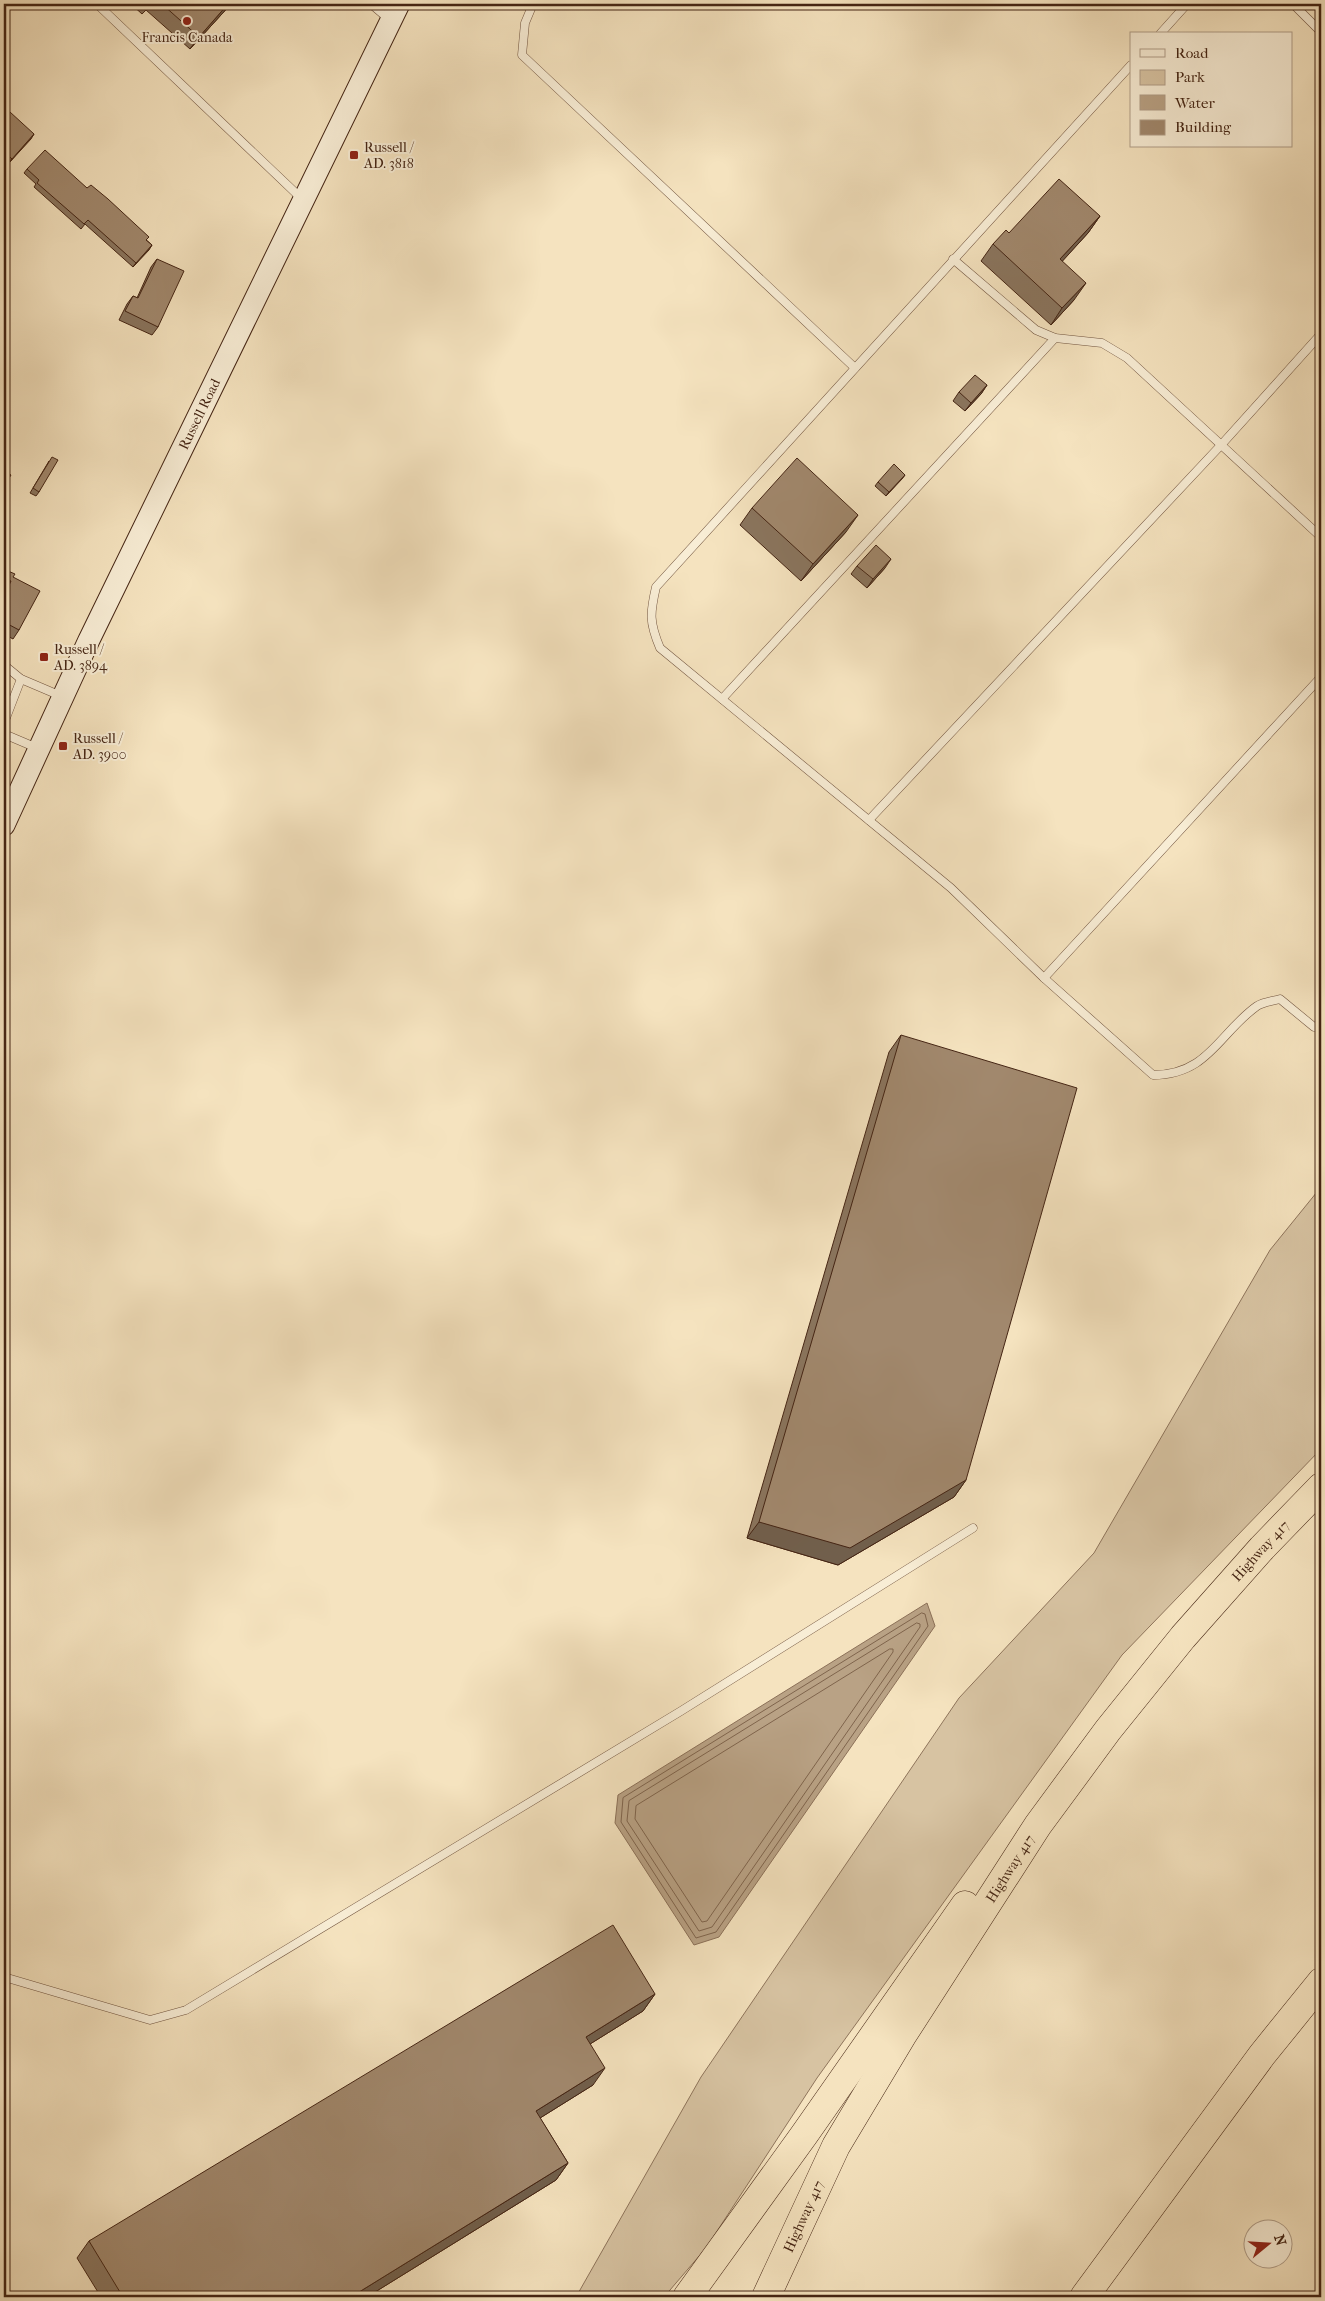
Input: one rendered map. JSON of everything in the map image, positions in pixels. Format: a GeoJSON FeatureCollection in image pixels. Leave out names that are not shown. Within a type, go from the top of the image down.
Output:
{"type":"FeatureCollection","features":[{"type":"Feature","properties":{"kind":"highway","name":"Highway 417"},"geometry":{"type":"LineString","coordinates":[[766,2297],[836,2146],[902,2036],[1038,1825],[1108,1730],[1196,1622],[1262,1548],[1321,1487]]}},
{"type":"Feature","properties":{"kind":"highway"},"geometry":{"type":"LineString","coordinates":[[687,2297],[804,2135],[982,1881],[1108,1730]]}},
{"type":"Feature","properties":{"kind":"highway"},"geometry":{"type":"LineString","coordinates":[[1084,2297],[1262,2055],[1321,1982]]}},
{"type":"Feature","properties":{"kind":"main road","name":"Russell Road"},"geometry":{"type":"LineString","coordinates":[[4,825],[88,640],[395,12]]}},
{"type":"Feature","properties":{"kind":"lane"},"geometry":{"type":"LineString","coordinates":[[98,4],[304,201]]}},
{"type":"Feature","properties":{"kind":"lane"},"geometry":{"type":"LineString","coordinates":[[371,4],[395,12]]}},
{"type":"Feature","properties":{"kind":"lane"},"geometry":{"type":"LineString","coordinates":[[533,4],[525,23],[522,55],[855,368]]}},
{"type":"Feature","properties":{"kind":"lane"},"geometry":{"type":"LineString","coordinates":[[1162,32],[1187,4]]}},
{"type":"Feature","properties":{"kind":"lane"},"geometry":{"type":"LineString","coordinates":[[1293,4],[1321,32]]}},
{"type":"Feature","properties":{"kind":"lane"},"geometry":{"type":"LineString","coordinates":[[1130,66],[656,587],[650,614],[652,630],[660,648],[952,888],[1044,978],[1153,1075],[1172,1075],[1200,1062],[1259,1005],[1280,999],[1314,1027]]}},
{"type":"Feature","properties":{"kind":"lane"},"geometry":{"type":"LineString","coordinates":[[953,259],[1036,330],[1055,338],[1102,344],[1127,358],[1321,537]]}},
{"type":"Feature","properties":{"kind":"lane"},"geometry":{"type":"LineString","coordinates":[[869,820],[1222,444],[1321,334]]}},
{"type":"Feature","properties":{"kind":"lane"},"geometry":{"type":"LineString","coordinates":[[722,699],[1055,338]]}},
{"type":"Feature","properties":{"kind":"lane"},"geometry":{"type":"LineString","coordinates":[[4,665],[21,679],[63,697]]}},
{"type":"Feature","properties":{"kind":"lane"},"geometry":{"type":"LineString","coordinates":[[1044,978],[1321,676]]}},
{"type":"Feature","properties":{"kind":"lane"},"geometry":{"type":"LineString","coordinates":[[4,723],[21,679]]}},
{"type":"Feature","properties":{"kind":"lane"},"geometry":{"type":"LineString","coordinates":[[4,734],[39,749]]}},
{"type":"Feature","properties":{"kind":"lane"},"geometry":{"type":"LineString","coordinates":[[4,1977],[150,2020],[186,2010],[681,1711],[973,1528]]}},
{"type":"Feature","properties":{"kind":"green space"},"geometry":{"type":"Polygon","coordinates":[[[1321,1187],[1321,1449],[1122,1655],[817,2078],[706,2248],[664,2297],[576,2297],[701,2077],[959,1698],[1094,1553],[1270,1250],[1321,1187]]]}},
{"type":"Feature","properties":{"kind":"water"},"geometry":{"type":"Polygon","coordinates":[[[927,1603],[935,1626],[719,1937],[694,1945],[615,1823],[618,1795],[927,1603]]]}},
{"type":"Feature","properties":{"kind":"building"},"geometry":{"type":"Polygon","coordinates":[[[162,4],[228,4],[199,37],[162,4]]]}},
{"type":"Feature","properties":{"kind":"building"},"geometry":{"type":"Polygon","coordinates":[[[10,112],[34,134],[12,159],[4,151],[4,119],[10,112]]]}},
{"type":"Feature","properties":{"kind":"building"},"geometry":{"type":"Polygon","coordinates":[[[45,150],[87,188],[91,185],[108,199],[149,237],[146,240],[152,245],[136,263],[88,220],[84,224],[37,183],[39,180],[27,169],[45,150]]]}},
{"type":"Feature","properties":{"kind":"building"},"geometry":{"type":"Polygon","coordinates":[[[1059,179],[1100,216],[1060,259],[1086,283],[1062,308],[993,244],[1006,230],[1009,233],[1059,179]]]}},
{"type":"Feature","properties":{"kind":"building"},"geometry":{"type":"Polygon","coordinates":[[[157,259],[184,271],[158,327],[125,311],[133,296],[138,298],[157,259]]]}},
{"type":"Feature","properties":{"kind":"building"},"geometry":{"type":"Polygon","coordinates":[[[975,375],[987,385],[971,403],[959,392],[975,375]]]}},
{"type":"Feature","properties":{"kind":"building"},"geometry":{"type":"Polygon","coordinates":[[[52,457],[58,460],[39,492],[33,488],[52,457]]]}},
{"type":"Feature","properties":{"kind":"building"},"geometry":{"type":"Polygon","coordinates":[[[797,458],[858,515],[813,564],[752,508],[797,458]]]}},
{"type":"Feature","properties":{"kind":"building"},"geometry":{"type":"Polygon","coordinates":[[[894,464],[905,475],[889,492],[878,482],[894,464]]]}},
{"type":"Feature","properties":{"kind":"building"},"geometry":{"type":"Polygon","coordinates":[[[4,471],[11,475],[4,486],[4,471]]]}},
{"type":"Feature","properties":{"kind":"building"},"geometry":{"type":"Polygon","coordinates":[[[876,545],[891,559],[873,579],[857,566],[876,545]]]}},
{"type":"Feature","properties":{"kind":"building"},"geometry":{"type":"Polygon","coordinates":[[[8,571],[15,574],[13,577],[40,591],[19,630],[4,622],[4,596],[11,581],[5,579],[8,571]]]}},
{"type":"Feature","properties":{"kind":"building"},"geometry":{"type":"Polygon","coordinates":[[[901,1035],[1077,1088],[966,1480],[850,1548],[759,1522],[901,1035]]]}},
{"type":"Feature","properties":{"kind":"building"},"geometry":{"type":"Polygon","coordinates":[[[613,1925],[655,1994],[586,2037],[605,2068],[536,2111],[568,2163],[351,2297],[123,2297],[89,2241],[613,1925]]]}},
{"type":"Feature","properties":{"kind":"place","name":"Francis Canada"},"geometry":{"type":"Point","coordinates":[187,21]}},
{"type":"Feature","properties":{"kind":"place","name":"Russell / AD. 3818"},"geometry":{"type":"Point","coordinates":[354,155]}},
{"type":"Feature","properties":{"kind":"place","name":"Russell / AD. 3894"},"geometry":{"type":"Point","coordinates":[44,657]}},
{"type":"Feature","properties":{"kind":"place","name":"Russell / AD. 3900"},"geometry":{"type":"Point","coordinates":[63,746]}}]}
